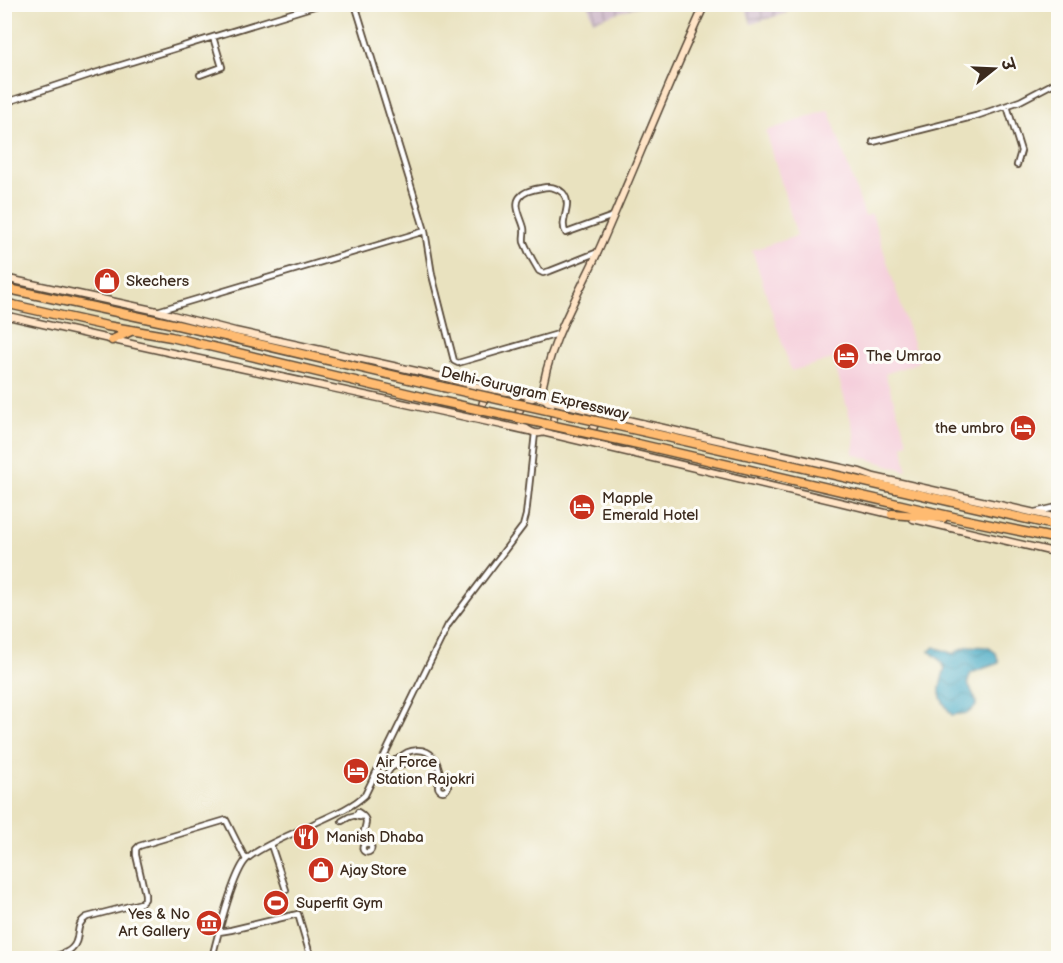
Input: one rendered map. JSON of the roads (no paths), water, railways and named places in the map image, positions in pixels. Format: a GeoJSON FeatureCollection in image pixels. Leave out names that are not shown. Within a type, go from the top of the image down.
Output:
{"type":"FeatureCollection","features":[{"type":"Feature","properties":{"kind":"highway","name":"Delhi-Gurugram Expressway"},"geometry":{"type":"LineString","coordinates":[[4,288],[173,324],[1059,526]]}},
{"type":"Feature","properties":{"kind":"highway","name":"Delhi-Gurugram Expressway"},"geometry":{"type":"LineString","coordinates":[[4,303],[171,338],[439,401],[1059,539]]}},
{"type":"Feature","properties":{"kind":"highway"},"geometry":{"type":"LineString","coordinates":[[112,340],[132,330]]}},
{"type":"Feature","properties":{"kind":"highway"},"geometry":{"type":"LineString","coordinates":[[892,514],[962,519]]}},
{"type":"Feature","properties":{"kind":"main road"},"geometry":{"type":"LineString","coordinates":[[540,398],[558,334],[598,252],[705,4]]}},
{"type":"Feature","properties":{"kind":"main road"},"geometry":{"type":"LineString","coordinates":[[4,278],[157,311],[480,387],[540,398],[1059,518]]}},
{"type":"Feature","properties":{"kind":"main road"},"geometry":{"type":"LineString","coordinates":[[4,315],[535,432],[1059,553]]}},
{"type":"Feature","properties":{"kind":"main road"},"geometry":{"type":"LineString","coordinates":[[475,419],[484,400],[484,391],[480,387]]}},
{"type":"Feature","properties":{"kind":"main road"},"geometry":{"type":"LineString","coordinates":[[540,398],[552,406],[554,419],[551,426],[535,432],[522,425],[519,411],[527,400],[540,398]]}},
{"type":"Feature","properties":{"kind":"main road"},"geometry":{"type":"LineString","coordinates":[[601,447],[595,440],[593,428],[601,418],[610,416]]}},
{"type":"Feature","properties":{"kind":"street"},"geometry":{"type":"LineString","coordinates":[[4,103],[321,4]]}},
{"type":"Feature","properties":{"kind":"street"},"geometry":{"type":"LineString","coordinates":[[355,4],[425,231],[432,274],[454,361],[458,363],[558,334]]}},
{"type":"Feature","properties":{"kind":"street"},"geometry":{"type":"LineString","coordinates":[[200,75],[222,67],[213,37]]}},
{"type":"Feature","properties":{"kind":"street"},"geometry":{"type":"LineString","coordinates":[[873,142],[957,122],[1007,106],[1059,81]]}},
{"type":"Feature","properties":{"kind":"street"},"geometry":{"type":"LineString","coordinates":[[1007,106],[1021,151],[1017,165]]}},
{"type":"Feature","properties":{"kind":"street"},"geometry":{"type":"LineString","coordinates":[[598,252],[550,271],[543,273],[539,271],[524,239],[518,206],[519,198],[534,189],[557,188],[567,200],[564,232],[613,216]]}},
{"type":"Feature","properties":{"kind":"street"},"geometry":{"type":"LineString","coordinates":[[157,311],[425,231]]}},
{"type":"Feature","properties":{"kind":"street"},"geometry":{"type":"LineString","coordinates":[[212,958],[239,872],[246,860],[365,795],[448,625],[523,526],[535,432]]}},
{"type":"Feature","properties":{"kind":"street"},"geometry":{"type":"LineString","coordinates":[[1035,513],[1059,507]]}},
{"type":"Feature","properties":{"kind":"street"},"geometry":{"type":"LineString","coordinates":[[386,776],[404,753],[411,750],[422,750],[436,760],[442,781]]}},
{"type":"Feature","properties":{"kind":"street"},"geometry":{"type":"LineString","coordinates":[[384,756],[397,761]]}},
{"type":"Feature","properties":{"kind":"street"},"geometry":{"type":"LineString","coordinates":[[359,800],[359,814],[366,820],[363,833],[365,844]]}},
{"type":"Feature","properties":{"kind":"street"},"geometry":{"type":"LineString","coordinates":[[342,821],[359,814]]}},
{"type":"Feature","properties":{"kind":"street"},"geometry":{"type":"LineString","coordinates":[[49,958],[72,949],[76,944],[82,920],[141,903],[145,899],[146,894],[136,855],[136,849],[140,846],[226,820],[246,860]]}},
{"type":"Feature","properties":{"kind":"street"},"geometry":{"type":"LineString","coordinates":[[271,845],[286,890]]}},
{"type":"Feature","properties":{"kind":"street"},"geometry":{"type":"LineString","coordinates":[[219,932],[298,914],[311,958]]}},
{"type":"Feature","properties":{"kind":"water"},"geometry":{"type":"Polygon","coordinates":[[[969,646],[988,647],[996,653],[999,663],[971,673],[968,683],[976,706],[968,713],[952,715],[943,703],[940,693],[945,668],[929,651],[935,647],[954,654],[969,646]]]}},
{"type":"Feature","properties":{"kind":"place","name":"Skechers"},"geometry":{"type":"Point","coordinates":[107,281]}},
{"type":"Feature","properties":{"kind":"place","name":"The Umrao"},"geometry":{"type":"Point","coordinates":[846,356]}},
{"type":"Feature","properties":{"kind":"place","name":"the umbro"},"geometry":{"type":"Point","coordinates":[1023,428]}},
{"type":"Feature","properties":{"kind":"place","name":"Mapple Emerald Hotel"},"geometry":{"type":"Point","coordinates":[582,507]}},
{"type":"Feature","properties":{"kind":"place","name":"Air Force Station Rajokri"},"geometry":{"type":"Point","coordinates":[356,771]}},
{"type":"Feature","properties":{"kind":"place","name":"Manish Dhaba"},"geometry":{"type":"Point","coordinates":[306,837]}},
{"type":"Feature","properties":{"kind":"place","name":"Ajay Store"},"geometry":{"type":"Point","coordinates":[321,870]}},
{"type":"Feature","properties":{"kind":"place","name":"Superfit Gym"},"geometry":{"type":"Point","coordinates":[276,903]}},
{"type":"Feature","properties":{"kind":"place","name":"Yes & No Art Gallery"},"geometry":{"type":"Point","coordinates":[209,923]}}]}
